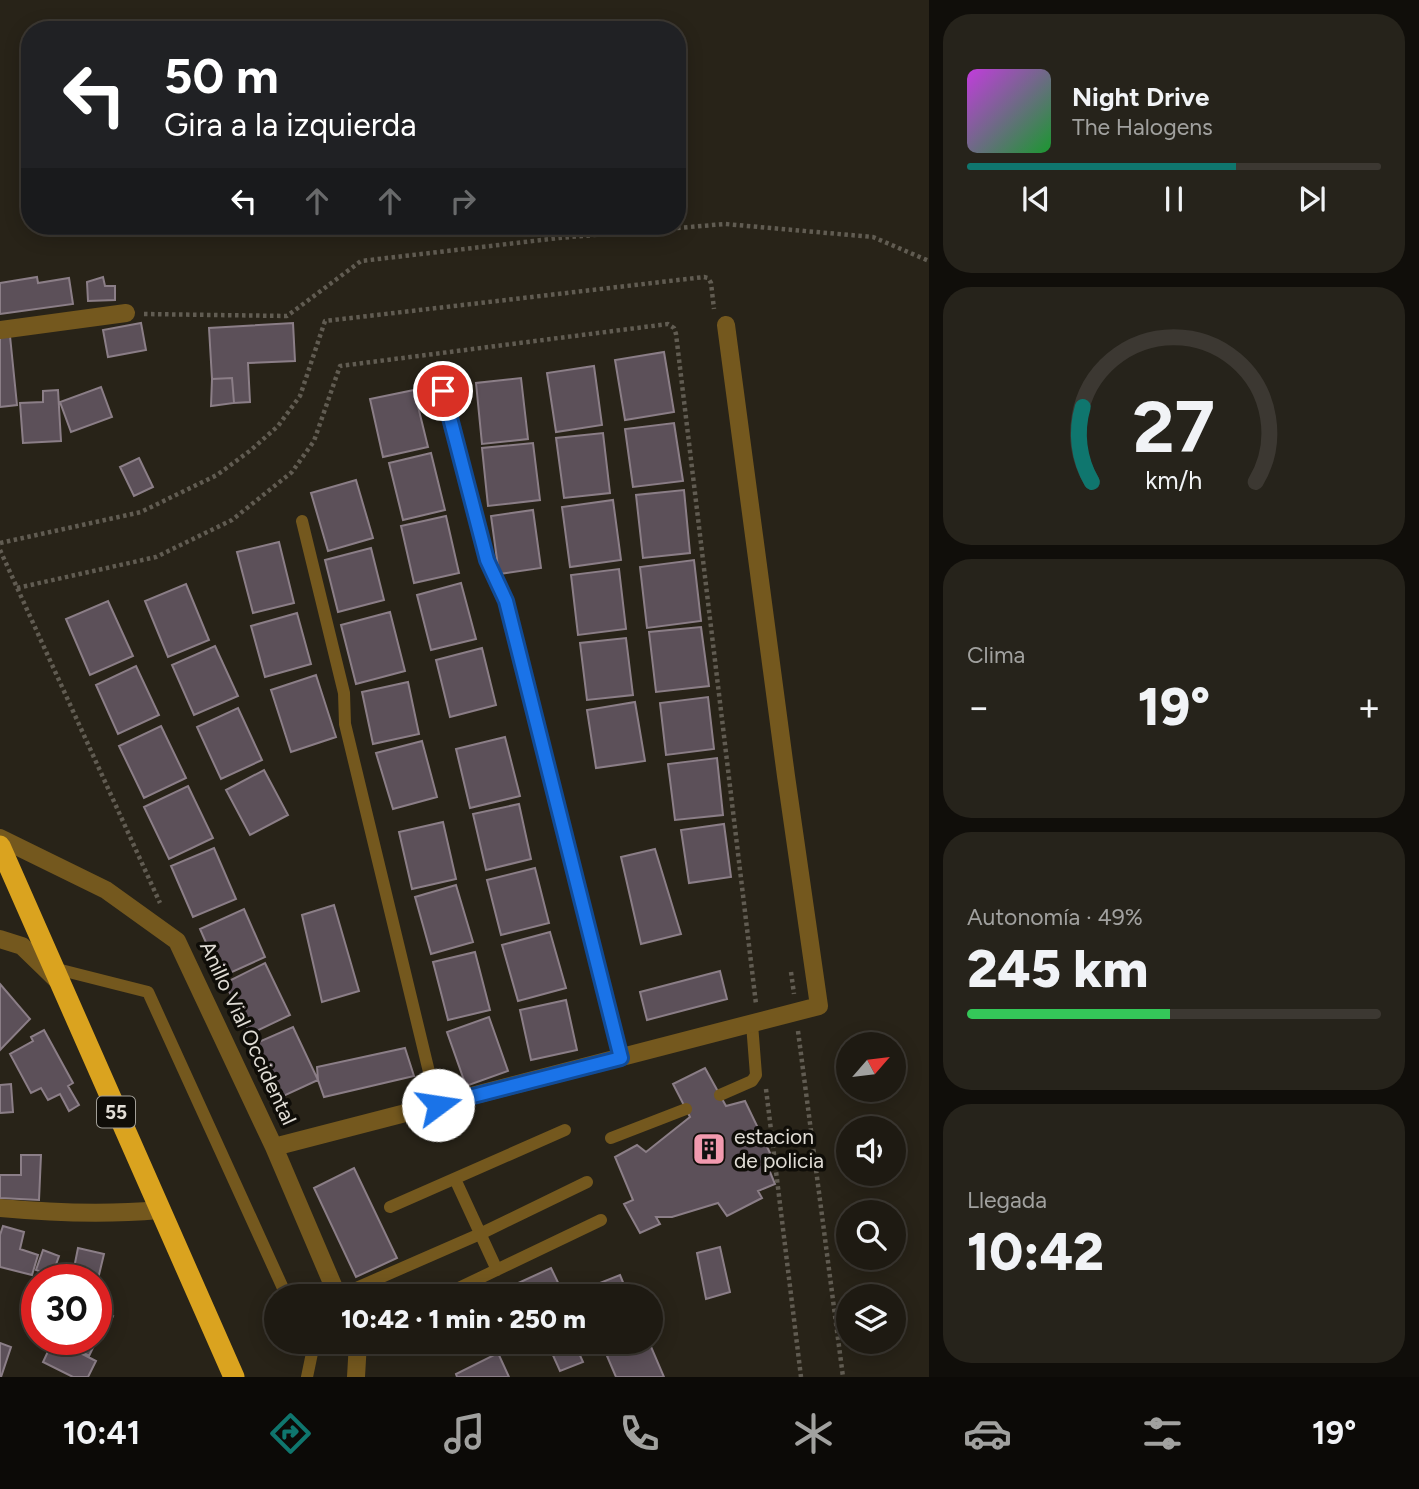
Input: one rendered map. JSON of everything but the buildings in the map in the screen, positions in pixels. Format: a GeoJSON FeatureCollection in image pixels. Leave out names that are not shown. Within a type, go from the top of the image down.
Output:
{"type":"FeatureCollection","features":[{"type":"Feature","properties":{"kind":"highway","name":"55"},"geometry":{"type":"LineString","coordinates":[[0,846],[234,1377]]}},
{"type":"Feature","properties":{"kind":"street"},"geometry":{"type":"LineString","coordinates":[[0,330],[126,313]]}},
{"type":"Feature","properties":{"kind":"street"},"geometry":{"type":"LineString","coordinates":[[274,1147],[820,1006],[786,776],[726,325]]}},
{"type":"Feature","properties":{"kind":"street","name":"Anillo Vial Occidental"},"geometry":{"type":"LineString","coordinates":[[0,838],[106,890],[177,941],[274,1147],[333,1284]]}},
{"type":"Feature","properties":{"kind":"street"},"geometry":{"type":"LineString","coordinates":[[0,939],[22,946],[56,974]]}},
{"type":"Feature","properties":{"kind":"street"},"geometry":{"type":"LineString","coordinates":[[0,1208],[49,1213],[120,1214],[159,1210]]}},
{"type":"Feature","properties":{"kind":"street"},"geometry":{"type":"LineString","coordinates":[[356,1377],[357,1354]]}},
{"type":"Feature","properties":{"kind":"lane"},"geometry":{"type":"LineString","coordinates":[[443,391],[487,560],[506,601],[621,1058]]}},
{"type":"Feature","properties":{"kind":"lane"},"geometry":{"type":"LineString","coordinates":[[302,521],[344,693],[345,724],[438,1105]]}},
{"type":"Feature","properties":{"kind":"lane"},"geometry":{"type":"LineString","coordinates":[[56,974],[148,992],[281,1284]]}},
{"type":"Feature","properties":{"kind":"lane"},"geometry":{"type":"LineString","coordinates":[[720,1094],[752,1080],[756,1074],[755,1023]]}},
{"type":"Feature","properties":{"kind":"lane"},"geometry":{"type":"LineString","coordinates":[[611,1138],[686,1109]]}},
{"type":"Feature","properties":{"kind":"lane"},"geometry":{"type":"LineString","coordinates":[[390,1207],[565,1130]]}},
{"type":"Feature","properties":{"kind":"lane"},"geometry":{"type":"LineString","coordinates":[[455,1179],[497,1270]]}},
{"type":"Feature","properties":{"kind":"lane"},"geometry":{"type":"LineString","coordinates":[[365,1284],[480,1234],[587,1182]]}},
{"type":"Feature","properties":{"kind":"lane"},"geometry":{"type":"LineString","coordinates":[[467,1284],[601,1220]]}},
{"type":"Feature","properties":{"kind":"lane"},"geometry":{"type":"LineString","coordinates":[[307,1377],[312,1354]]}},
{"type":"Feature","properties":{"kind":"path"},"geometry":{"type":"LineString","coordinates":[[686,227],[725,224],[873,237],[929,261]]}},
{"type":"Feature","properties":{"kind":"path"},"geometry":{"type":"LineString","coordinates":[[126,313],[287,316],[361,261],[595,235]]}},
{"type":"Feature","properties":{"kind":"path"},"geometry":{"type":"LineString","coordinates":[[0,543],[141,512],[217,475],[278,426],[300,396],[325,321],[704,277],[711,283],[714,310]]}},
{"type":"Feature","properties":{"kind":"path"},"geometry":{"type":"LineString","coordinates":[[17,588],[156,557],[232,520],[292,472],[314,441],[340,366],[668,324],[674,328],[676,334],[755,1023]]}},
{"type":"Feature","properties":{"kind":"path"},"geometry":{"type":"LineString","coordinates":[[0,550],[160,903]]}},
{"type":"Feature","properties":{"kind":"path"},"geometry":{"type":"LineString","coordinates":[[791,971],[843,1377]]}},
{"type":"Feature","properties":{"kind":"path"},"geometry":{"type":"LineString","coordinates":[[765,1076],[801,1377]]}},
{"type":"Feature","properties":{"kind":"place","name":"estacion de policia"},"geometry":{"type":"Point","coordinates":[709,1149]}},
{"type":"Feature","properties":{"kind":"route"},"geometry":{"type":"LineString","coordinates":[[438,1105],[621,1058],[506,601],[487,560],[443,391]]}}]}
